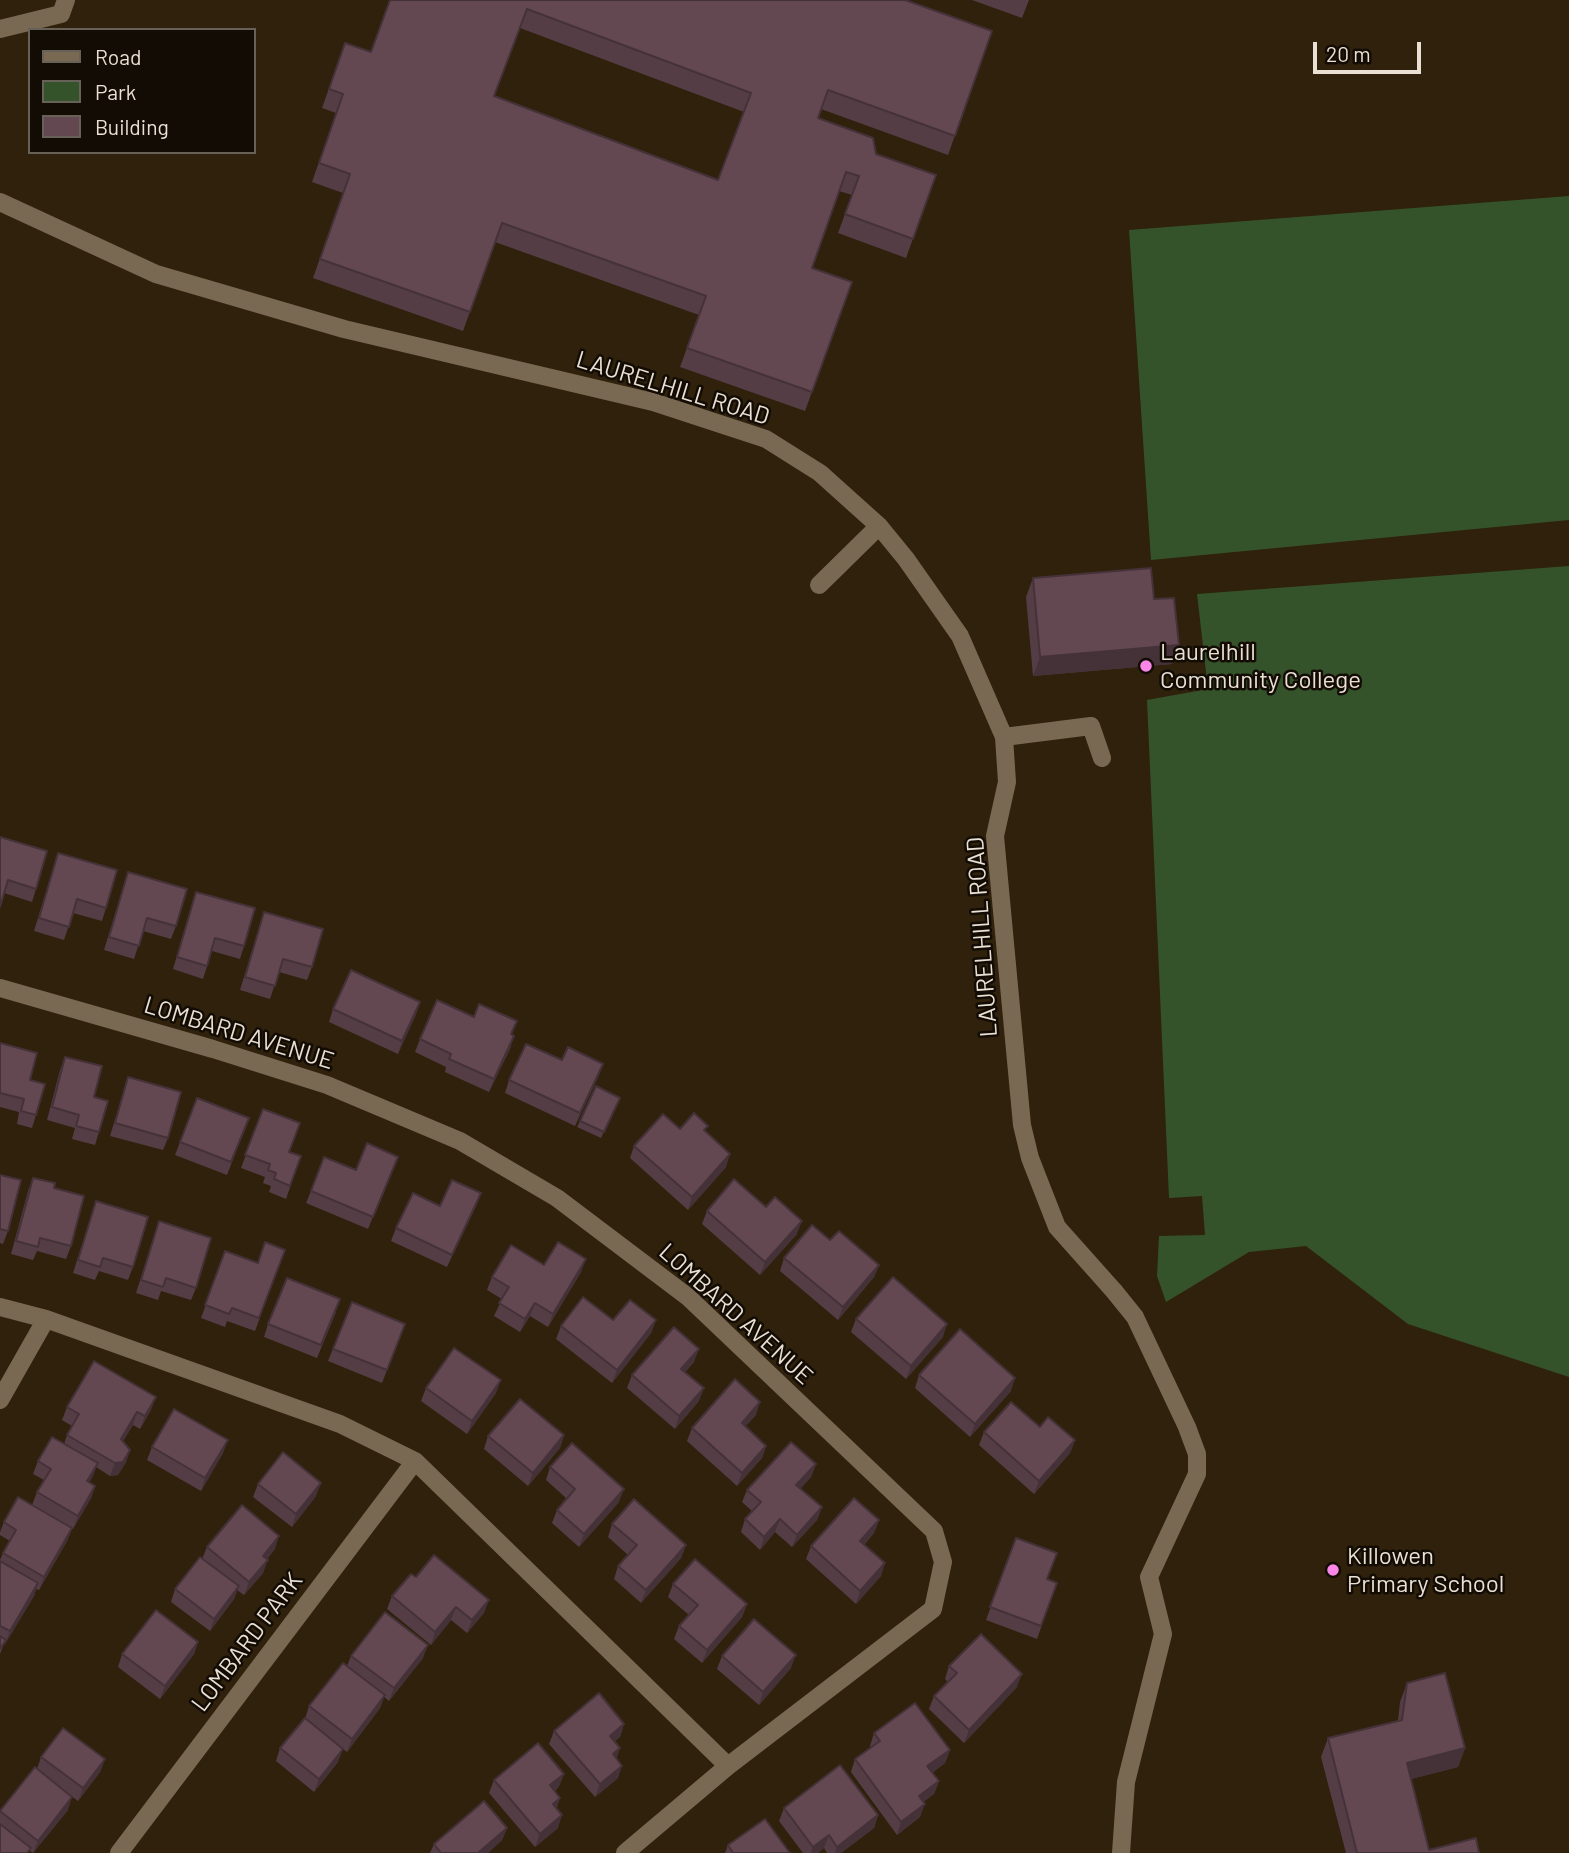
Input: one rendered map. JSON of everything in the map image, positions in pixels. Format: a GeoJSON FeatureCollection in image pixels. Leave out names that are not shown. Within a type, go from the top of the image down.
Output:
{"type":"FeatureCollection","features":[{"type":"Feature","properties":{"kind":"street"},"geometry":{"type":"LineString","coordinates":[[0,29],[61,14],[66,0]]}},
{"type":"Feature","properties":{"kind":"street","name":"LAURELHILL ROAD"},"geometry":{"type":"LineString","coordinates":[[0,202],[156,274],[344,329],[653,402],[766,439],[820,473],[879,527],[906,559],[960,636],[1004,737],[1007,782],[995,836],[1022,1125],[1030,1158],[1057,1227],[1135,1317],[1197,1454],[1197,1474],[1149,1577],[1163,1634],[1126,1782],[1121,1853]]}},
{"type":"Feature","properties":{"kind":"street"},"geometry":{"type":"LineString","coordinates":[[819,585],[879,527]]}},
{"type":"Feature","properties":{"kind":"street"},"geometry":{"type":"LineString","coordinates":[[1004,737],[1091,726],[1102,758]]}},
{"type":"Feature","properties":{"kind":"street","name":"LOMBARD AVENUE"},"geometry":{"type":"LineString","coordinates":[[0,988],[214,1049],[327,1085],[460,1141],[557,1198],[688,1297],[934,1531],[943,1562],[933,1609],[729,1766],[625,1853]]}},
{"type":"Feature","properties":{"kind":"street"},"geometry":{"type":"LineString","coordinates":[[0,1307],[46,1319],[340,1424],[415,1461],[729,1766]]}},
{"type":"Feature","properties":{"kind":"street"},"geometry":{"type":"LineString","coordinates":[[0,1400],[46,1319]]}},
{"type":"Feature","properties":{"kind":"street","name":"LOMBARD PARK"},"geometry":{"type":"LineString","coordinates":[[119,1853],[415,1461]]}},
{"type":"Feature","properties":{"kind":"green space"},"geometry":{"type":"Polygon","coordinates":[[[1569,196],[1569,520],[1151,560],[1129,230],[1569,196]]]}},
{"type":"Feature","properties":{"kind":"green space"},"geometry":{"type":"Polygon","coordinates":[[[1569,566],[1569,1377],[1408,1324],[1306,1246],[1249,1252],[1166,1302],[1157,1276],[1159,1236],[1205,1235],[1202,1196],[1169,1198],[1147,700],[1208,689],[1197,594],[1569,566]]]}},
{"type":"Feature","properties":{"kind":"building"},"geometry":{"type":"Polygon","coordinates":[[[390,0],[905,0],[992,31],[955,136],[828,90],[818,118],[873,138],[876,154],[936,175],[913,239],[845,214],[859,176],[846,172],[812,268],[852,282],[812,392],[687,348],[706,296],[502,223],[470,312],[320,259],[350,174],[319,163],[343,94],[329,89],[345,43],[371,52],[390,0]],[[527,9],[494,96],[718,180],[751,93],[527,9]]]}},
{"type":"Feature","properties":{"kind":"building"},"geometry":{"type":"Polygon","coordinates":[[[1151,568],[1154,599],[1174,598],[1179,645],[1040,657],[1033,578],[1151,568]]]}},
{"type":"Feature","properties":{"kind":"building"},"geometry":{"type":"Polygon","coordinates":[[[0,837],[47,851],[36,889],[8,880],[0,907],[0,837]]]}},
{"type":"Feature","properties":{"kind":"building"},"geometry":{"type":"Polygon","coordinates":[[[58,853],[117,870],[106,908],[77,899],[69,927],[39,918],[58,853]]]}},
{"type":"Feature","properties":{"kind":"building"},"geometry":{"type":"Polygon","coordinates":[[[128,872],[187,889],[176,926],[147,918],[139,946],[109,937],[128,872]]]}},
{"type":"Feature","properties":{"kind":"building"},"geometry":{"type":"Polygon","coordinates":[[[196,892],[255,908],[244,946],[215,938],[207,966],[177,957],[196,892]]]}},
{"type":"Feature","properties":{"kind":"building"},"geometry":{"type":"Polygon","coordinates":[[[264,912],[323,929],[312,967],[283,959],[275,986],[245,977],[264,912]]]}},
{"type":"Feature","properties":{"kind":"building"},"geometry":{"type":"Polygon","coordinates":[[[351,970],[420,1002],[402,1041],[333,1009],[351,970]]]}},
{"type":"Feature","properties":{"kind":"building"},"geometry":{"type":"Polygon","coordinates":[[[437,1000],[474,1017],[479,1004],[517,1021],[511,1034],[514,1036],[494,1079],[449,1059],[451,1054],[420,1039],[437,1000]]]}},
{"type":"Feature","properties":{"kind":"building"},"geometry":{"type":"Polygon","coordinates":[[[0,1043],[37,1053],[30,1080],[45,1084],[36,1115],[21,1111],[24,1099],[0,1093],[0,1043]]]}},
{"type":"Feature","properties":{"kind":"building"},"geometry":{"type":"Polygon","coordinates":[[[526,1044],[562,1060],[568,1047],[603,1064],[580,1113],[509,1080],[526,1044]]]}},
{"type":"Feature","properties":{"kind":"building"},"geometry":{"type":"Polygon","coordinates":[[[65,1057],[102,1066],[94,1097],[108,1101],[99,1132],[76,1126],[79,1115],[52,1107],[65,1057]]]}},
{"type":"Feature","properties":{"kind":"building"},"geometry":{"type":"Polygon","coordinates":[[[128,1077],[181,1092],[168,1138],[115,1123],[128,1077]]]}},
{"type":"Feature","properties":{"kind":"building"},"geometry":{"type":"Polygon","coordinates":[[[596,1086],[620,1098],[604,1132],[580,1121],[596,1086]]]}},
{"type":"Feature","properties":{"kind":"building"},"geometry":{"type":"Polygon","coordinates":[[[197,1098],[249,1118],[231,1162],[180,1142],[197,1098]]]}},
{"type":"Feature","properties":{"kind":"building"},"geometry":{"type":"Polygon","coordinates":[[[263,1109],[300,1123],[289,1152],[301,1156],[290,1186],[274,1179],[276,1173],[268,1170],[270,1164],[245,1155],[263,1109]]]}},
{"type":"Feature","properties":{"kind":"building"},"geometry":{"type":"Polygon","coordinates":[[[694,1113],[708,1126],[704,1130],[730,1154],[692,1197],[634,1146],[663,1114],[680,1129],[694,1113]]]}},
{"type":"Feature","properties":{"kind":"building"},"geometry":{"type":"Polygon","coordinates":[[[367,1143],[398,1157],[373,1217],[311,1191],[324,1157],[356,1170],[367,1143]]]}},
{"type":"Feature","properties":{"kind":"building"},"geometry":{"type":"Polygon","coordinates":[[[0,1175],[21,1180],[8,1231],[0,1229],[0,1175]]]}},
{"type":"Feature","properties":{"kind":"building"},"geometry":{"type":"Polygon","coordinates":[[[33,1178],[55,1183],[54,1188],[84,1196],[71,1246],[40,1238],[38,1247],[16,1241],[33,1178]]]}},
{"type":"Feature","properties":{"kind":"building"},"geometry":{"type":"Polygon","coordinates":[[[734,1179],[766,1207],[775,1197],[802,1221],[765,1262],[707,1211],[734,1179]]]}},
{"type":"Feature","properties":{"kind":"building"},"geometry":{"type":"Polygon","coordinates":[[[452,1180],[481,1193],[452,1255],[396,1228],[413,1193],[440,1206],[452,1180]]]}},
{"type":"Feature","properties":{"kind":"building"},"geometry":{"type":"Polygon","coordinates":[[[96,1201],[148,1217],[133,1267],[103,1258],[100,1267],[78,1260],[96,1201]]]}},
{"type":"Feature","properties":{"kind":"building"},"geometry":{"type":"Polygon","coordinates":[[[159,1221],[211,1238],[196,1288],[166,1278],[163,1287],[141,1280],[159,1221]]]}},
{"type":"Feature","properties":{"kind":"building"},"geometry":{"type":"Polygon","coordinates":[[[812,1225],[830,1240],[839,1231],[879,1265],[843,1307],[784,1258],[812,1225]]]}},
{"type":"Feature","properties":{"kind":"building"},"geometry":{"type":"Polygon","coordinates":[[[265,1242],[285,1250],[259,1318],[232,1308],[229,1314],[205,1305],[225,1251],[258,1263],[265,1242]]]}},
{"type":"Feature","properties":{"kind":"building"},"geometry":{"type":"Polygon","coordinates":[[[558,1242],[586,1259],[553,1314],[535,1303],[525,1319],[499,1303],[509,1287],[492,1277],[511,1245],[544,1265],[558,1242]]]}},
{"type":"Feature","properties":{"kind":"building"},"geometry":{"type":"Polygon","coordinates":[[[893,1277],[947,1324],[911,1366],[856,1319],[893,1277]]]}},
{"type":"Feature","properties":{"kind":"building"},"geometry":{"type":"Polygon","coordinates":[[[287,1278],[340,1299],[321,1345],[268,1324],[287,1278]]]}},
{"type":"Feature","properties":{"kind":"building"},"geometry":{"type":"Polygon","coordinates":[[[583,1297],[613,1320],[630,1300],[656,1320],[617,1370],[561,1326],[583,1297]]]}},
{"type":"Feature","properties":{"kind":"building"},"geometry":{"type":"Polygon","coordinates":[[[352,1302],[405,1324],[387,1370],[333,1349],[352,1302]]]}},
{"type":"Feature","properties":{"kind":"building"},"geometry":{"type":"Polygon","coordinates":[[[674,1327],[699,1349],[681,1369],[704,1388],[679,1416],[632,1375],[674,1327]]]}},
{"type":"Feature","properties":{"kind":"building"},"geometry":{"type":"Polygon","coordinates":[[[960,1329],[1015,1378],[975,1424],[919,1375],[960,1329]]]}},
{"type":"Feature","properties":{"kind":"building"},"geometry":{"type":"Polygon","coordinates":[[[454,1348],[501,1380],[472,1421],[426,1388],[454,1348]]]}},
{"type":"Feature","properties":{"kind":"building"},"geometry":{"type":"Polygon","coordinates":[[[94,1361],[156,1397],[145,1416],[137,1412],[121,1439],[130,1450],[123,1462],[115,1463],[67,1435],[79,1414],[67,1407],[94,1361]]]}},
{"type":"Feature","properties":{"kind":"building"},"geometry":{"type":"Polygon","coordinates":[[[735,1379],[760,1402],[742,1423],[766,1446],[742,1473],[692,1428],[735,1379]]]}},
{"type":"Feature","properties":{"kind":"building"},"geometry":{"type":"Polygon","coordinates":[[[520,1399],[564,1435],[533,1473],[488,1436],[520,1399]]]}},
{"type":"Feature","properties":{"kind":"building"},"geometry":{"type":"Polygon","coordinates":[[[1011,1402],[1040,1427],[1048,1417],[1075,1440],[1039,1481],[984,1432],[1011,1402]]]}},
{"type":"Feature","properties":{"kind":"building"},"geometry":{"type":"Polygon","coordinates":[[[174,1409],[228,1440],[205,1478],[152,1447],[174,1409]]]}},
{"type":"Feature","properties":{"kind":"building"},"geometry":{"type":"Polygon","coordinates":[[[52,1437],[98,1463],[87,1481],[95,1486],[78,1516],[37,1492],[51,1469],[38,1461],[52,1437]]]}},
{"type":"Feature","properties":{"kind":"building"},"geometry":{"type":"Polygon","coordinates":[[[791,1442],[816,1464],[796,1485],[822,1507],[797,1535],[780,1519],[764,1537],[745,1519],[761,1502],[747,1490],[791,1442]]]}},
{"type":"Feature","properties":{"kind":"building"},"geometry":{"type":"Polygon","coordinates":[[[572,1443],[624,1489],[584,1534],[557,1510],[575,1489],[550,1467],[572,1443]]]}},
{"type":"Feature","properties":{"kind":"building"},"geometry":{"type":"Polygon","coordinates":[[[283,1452],[321,1483],[296,1514],[258,1484],[283,1452]]]}},
{"type":"Feature","properties":{"kind":"building"},"geometry":{"type":"Polygon","coordinates":[[[18,1497],[72,1528],[44,1577],[3,1553],[16,1530],[4,1522],[18,1497]]]}},
{"type":"Feature","properties":{"kind":"building"},"geometry":{"type":"Polygon","coordinates":[[[854,1498],[879,1520],[860,1541],[885,1563],[860,1591],[811,1546],[854,1498]]]}},
{"type":"Feature","properties":{"kind":"building"},"geometry":{"type":"Polygon","coordinates":[[[634,1499],[686,1545],[646,1590],[618,1566],[637,1545],[612,1524],[634,1499]]]}},
{"type":"Feature","properties":{"kind":"building"},"geometry":{"type":"Polygon","coordinates":[[[242,1505],[279,1536],[263,1556],[268,1560],[249,1582],[207,1547],[242,1505]]]}},
{"type":"Feature","properties":{"kind":"building"},"geometry":{"type":"Polygon","coordinates":[[[1016,1538],[1057,1553],[1047,1579],[1057,1583],[1041,1626],[990,1607],[1016,1538]]]}},
{"type":"Feature","properties":{"kind":"building"},"geometry":{"type":"Polygon","coordinates":[[[434,1555],[489,1600],[472,1620],[456,1607],[435,1632],[392,1596],[411,1574],[416,1577],[434,1555]]]}},
{"type":"Feature","properties":{"kind":"building"},"geometry":{"type":"Polygon","coordinates":[[[200,1557],[239,1586],[214,1619],[175,1589],[200,1557]]]}},
{"type":"Feature","properties":{"kind":"building"},"geometry":{"type":"Polygon","coordinates":[[[695,1559],[747,1604],[707,1650],[679,1626],[698,1605],[673,1584],[695,1559]]]}},
{"type":"Feature","properties":{"kind":"building"},"geometry":{"type":"Polygon","coordinates":[[[0,1561],[38,1583],[10,1631],[0,1626],[0,1561]]]}},
{"type":"Feature","properties":{"kind":"building"},"geometry":{"type":"Polygon","coordinates":[[[156,1610],[198,1642],[165,1686],[122,1654],[156,1610]]]}},
{"type":"Feature","properties":{"kind":"building"},"geometry":{"type":"Polygon","coordinates":[[[385,1612],[428,1645],[394,1688],[351,1656],[385,1612]]]}},
{"type":"Feature","properties":{"kind":"building"},"geometry":{"type":"Polygon","coordinates":[[[754,1619],[796,1655],[763,1692],[722,1656],[754,1619]]]}},
{"type":"Feature","properties":{"kind":"building"},"geometry":{"type":"Polygon","coordinates":[[[981,1634],[1022,1674],[969,1730],[934,1696],[957,1673],[949,1666],[981,1634]]]}},
{"type":"Feature","properties":{"kind":"building"},"geometry":{"type":"Polygon","coordinates":[[[0,1636],[6,1640],[0,1649],[0,1636]]]}},
{"type":"Feature","properties":{"kind":"building"},"geometry":{"type":"Polygon","coordinates":[[[343,1663],[385,1695],[352,1739],[309,1706],[343,1663]]]}},
{"type":"Feature","properties":{"kind":"building"},"geometry":{"type":"Polygon","coordinates":[[[1445,1673],[1465,1748],[1407,1763],[1429,1850],[1476,1838],[1479,1853],[1357,1853],[1328,1738],[1402,1720],[1407,1683],[1445,1673]]]}},
{"type":"Feature","properties":{"kind":"building"},"geometry":{"type":"Polygon","coordinates":[[[599,1693],[624,1724],[610,1736],[620,1748],[613,1754],[622,1766],[600,1784],[554,1731],[599,1693]]]}},
{"type":"Feature","properties":{"kind":"building"},"geometry":{"type":"Polygon","coordinates":[[[915,1703],[950,1750],[927,1766],[939,1781],[919,1796],[925,1804],[901,1822],[855,1759],[880,1741],[874,1733],[915,1703]]]}},
{"type":"Feature","properties":{"kind":"building"},"geometry":{"type":"Polygon","coordinates":[[[305,1718],[343,1749],[319,1779],[280,1748],[305,1718]]]}},
{"type":"Feature","properties":{"kind":"building"},"geometry":{"type":"Polygon","coordinates":[[[63,1728],[105,1759],[83,1788],[41,1757],[63,1728]]]}},
{"type":"Feature","properties":{"kind":"building"},"geometry":{"type":"Polygon","coordinates":[[[538,1743],[564,1774],[550,1785],[560,1798],[553,1804],[562,1815],[540,1834],[494,1780],[538,1743]]]}},
{"type":"Feature","properties":{"kind":"building"},"geometry":{"type":"Polygon","coordinates":[[[840,1765],[878,1815],[837,1847],[829,1835],[813,1847],[784,1808],[840,1765]]]}},
{"type":"Feature","properties":{"kind":"building"},"geometry":{"type":"Polygon","coordinates":[[[35,1767],[72,1797],[38,1841],[0,1811],[35,1767]]]}},
{"type":"Feature","properties":{"kind":"building"},"geometry":{"type":"Polygon","coordinates":[[[484,1801],[507,1828],[480,1853],[441,1853],[434,1844],[484,1801]]]}},
{"type":"Feature","properties":{"kind":"building"},"geometry":{"type":"Polygon","coordinates":[[[765,1819],[790,1853],[733,1853],[728,1845],[765,1819]]]}},
{"type":"Feature","properties":{"kind":"building"},"geometry":{"type":"Polygon","coordinates":[[[0,1824],[31,1848],[27,1853],[0,1853],[0,1824]]]}},
{"type":"Feature","properties":{"kind":"place","name":"Laurelhill Community College"},"geometry":{"type":"Point","coordinates":[1146,666]}},
{"type":"Feature","properties":{"kind":"place","name":"Killowen Primary School"},"geometry":{"type":"Point","coordinates":[1333,1570]}}]}
